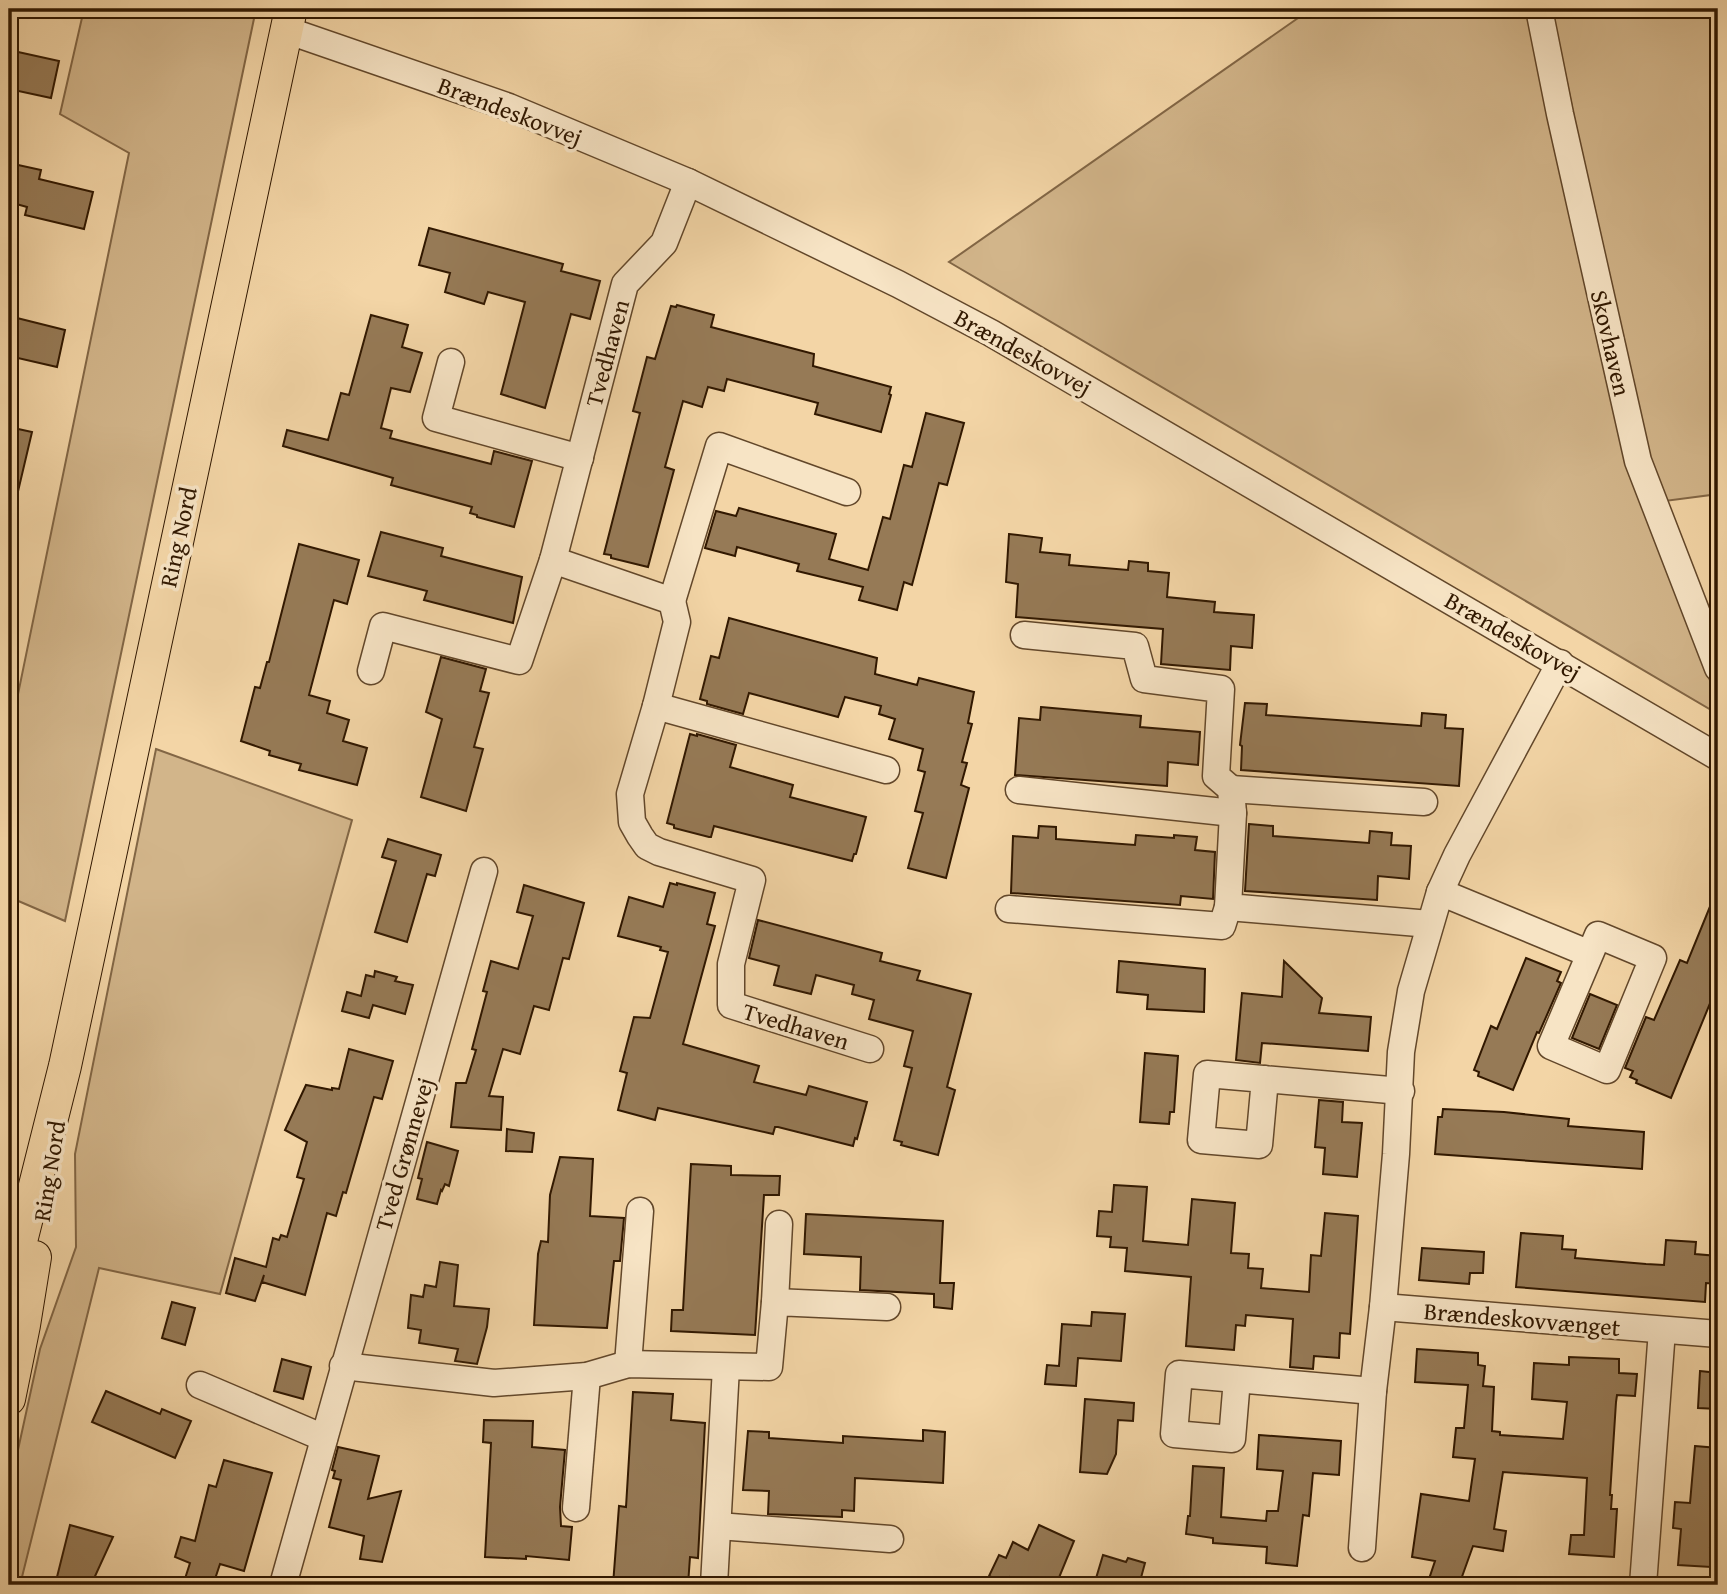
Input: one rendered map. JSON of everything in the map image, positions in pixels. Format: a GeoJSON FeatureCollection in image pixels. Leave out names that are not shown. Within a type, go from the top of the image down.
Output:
{"type":"FeatureCollection","features":[{"type":"Feature","properties":{"kind":"main road","name":"Ring Nord"},"geometry":{"type":"LineString","coordinates":[[9,1289],[65,1066],[289,19]]}},
{"type":"Feature","properties":{"kind":"main road","name":"Ring Nord"},"geometry":{"type":"LineString","coordinates":[[9,1399],[24,1325],[65,1066]]}},
{"type":"Feature","properties":{"kind":"street","name":"Skovhaven"},"geometry":{"type":"LineString","coordinates":[[1539,9],[1638,461],[1718,668]]}},
{"type":"Feature","properties":{"kind":"street","name":"Brændeskovvej"},"geometry":{"type":"LineString","coordinates":[[289,19],[688,182],[991,332],[1718,757]]}},
{"type":"Feature","properties":{"kind":"street","name":"Tvedhaven"},"geometry":{"type":"LineString","coordinates":[[371,671],[383,626],[519,661],[553,560],[625,284],[664,243],[688,182]]}},
{"type":"Feature","properties":{"kind":"street"},"geometry":{"type":"LineString","coordinates":[[451,362],[436,418],[580,458]]}},
{"type":"Feature","properties":{"kind":"street","name":"Tvedhaven"},"geometry":{"type":"LineString","coordinates":[[847,492],[719,446],[672,601],[677,622],[630,794],[632,822],[647,846],[752,880],[731,964],[731,1005],[870,1049]]}},
{"type":"Feature","properties":{"kind":"street"},"geometry":{"type":"LineString","coordinates":[[553,560],[672,601]]}},
{"type":"Feature","properties":{"kind":"street"},"geometry":{"type":"LineString","coordinates":[[1009,909],[1222,926],[1228,906],[1232,801],[1216,776],[1221,689],[1144,679],[1135,646],[1024,635]]}},
{"type":"Feature","properties":{"kind":"street"},"geometry":{"type":"LineString","coordinates":[[1362,1548],[1405,1023],[1440,891],[1485,800],[1560,663]]}},
{"type":"Feature","properties":{"kind":"street"},"geometry":{"type":"LineString","coordinates":[[656,706],[886,770]]}},
{"type":"Feature","properties":{"kind":"street"},"geometry":{"type":"LineString","coordinates":[[1019,790],[1232,801],[1424,802]]}},
{"type":"Feature","properties":{"kind":"street","name":"Tved Grønnevej"},"geometry":{"type":"LineString","coordinates":[[283,1585],[484,871]]}},
{"type":"Feature","properties":{"kind":"street"},"geometry":{"type":"LineString","coordinates":[[1440,891],[1590,954]]}},
{"type":"Feature","properties":{"kind":"street"},"geometry":{"type":"LineString","coordinates":[[1228,906],[1430,924]]}},
{"type":"Feature","properties":{"kind":"street"},"geometry":{"type":"LineString","coordinates":[[1598,935],[1653,958],[1607,1070],[1551,1046],[1590,954],[1598,935]]}},
{"type":"Feature","properties":{"kind":"street"},"geometry":{"type":"LineString","coordinates":[[1265,1079],[1401,1091]]}},
{"type":"Feature","properties":{"kind":"street"},"geometry":{"type":"LineString","coordinates":[[628,1364],[640,1211]]}},
{"type":"Feature","properties":{"kind":"street"},"geometry":{"type":"LineString","coordinates":[[343,1366],[494,1383],[587,1376],[628,1364],[769,1367],[779,1224]]}},
{"type":"Feature","properties":{"kind":"street"},"geometry":{"type":"LineString","coordinates":[[775,1302],[887,1307]]}},
{"type":"Feature","properties":{"kind":"street","name":"Brændeskovvænget"},"geometry":{"type":"LineString","coordinates":[[1383,1307],[1718,1334]]}},
{"type":"Feature","properties":{"kind":"street"},"geometry":{"type":"LineString","coordinates":[[1643,1585],[1662,1331]]}},
{"type":"Feature","properties":{"kind":"street"},"geometry":{"type":"LineString","coordinates":[[714,1585],[726,1367]]}},
{"type":"Feature","properties":{"kind":"street"},"geometry":{"type":"LineString","coordinates":[[576,1508],[587,1376]]}},
{"type":"Feature","properties":{"kind":"street"},"geometry":{"type":"LineString","coordinates":[[1237,1379],[1373,1391]]}},
{"type":"Feature","properties":{"kind":"street"},"geometry":{"type":"LineString","coordinates":[[200,1385],[324,1437]]}},
{"type":"Feature","properties":{"kind":"street"},"geometry":{"type":"LineString","coordinates":[[718,1526],[890,1539]]}},
{"type":"Feature","properties":{"kind":"shaded area"},"geometry":{"type":"Polygon","coordinates":[[[84,9],[256,9],[65,921],[9,897],[9,738],[129,153],[60,114],[84,9]]]}},
{"type":"Feature","properties":{"kind":"shaded area"},"geometry":{"type":"Polygon","coordinates":[[[1311,9],[1532,9],[1632,471],[1718,702],[1718,714],[949,262],[1311,9]]]}},
{"type":"Feature","properties":{"kind":"shaded area"},"geometry":{"type":"Polygon","coordinates":[[[1552,9],[1718,9],[1718,494],[1665,501],[1641,446],[1552,9]]]}},
{"type":"Feature","properties":{"kind":"shaded area"},"geometry":{"type":"Polygon","coordinates":[[[156,749],[352,820],[220,1294],[99,1268],[20,1585],[9,1585],[9,1491],[40,1349],[76,1247],[75,1154],[156,749]]]}},
{"type":"Feature","properties":{"kind":"building"},"geometry":{"type":"Polygon","coordinates":[[[9,50],[59,61],[51,98],[9,89],[9,50]]]}},
{"type":"Feature","properties":{"kind":"building"},"geometry":{"type":"Polygon","coordinates":[[[9,163],[41,170],[39,179],[93,192],[84,229],[25,215],[27,207],[9,202],[9,163]]]}},
{"type":"Feature","properties":{"kind":"building"},"geometry":{"type":"Polygon","coordinates":[[[429,228],[563,264],[561,271],[600,281],[590,319],[571,314],[545,408],[501,394],[525,302],[488,292],[484,304],[445,292],[450,273],[419,265],[429,228]]]}},
{"type":"Feature","properties":{"kind":"building"},"geometry":{"type":"Polygon","coordinates":[[[677,305],[714,315],[711,327],[814,354],[813,366],[891,387],[891,395],[881,432],[815,414],[818,403],[727,379],[724,391],[708,387],[702,407],[683,401],[665,467],[674,470],[648,567],[604,554],[640,413],[633,411],[647,357],[655,359],[671,306],[677,305]]]}},
{"type":"Feature","properties":{"kind":"building"},"geometry":{"type":"Polygon","coordinates":[[[371,315],[408,325],[402,347],[422,353],[410,392],[391,388],[381,428],[392,431],[390,438],[491,464],[494,451],[532,461],[514,527],[477,517],[470,513],[472,507],[391,485],[393,478],[283,446],[287,430],[328,440],[341,393],[349,395],[371,315]]]}},
{"type":"Feature","properties":{"kind":"building"},"geometry":{"type":"Polygon","coordinates":[[[9,316],[65,330],[57,367],[9,356],[9,316]]]}},
{"type":"Feature","properties":{"kind":"building"},"geometry":{"type":"Polygon","coordinates":[[[926,413],[964,423],[947,485],[939,483],[912,585],[904,582],[897,610],[859,600],[863,587],[797,571],[799,564],[737,547],[735,556],[705,548],[716,511],[736,516],[739,508],[836,534],[829,559],[868,570],[883,517],[890,519],[904,465],[912,467],[926,413]]]}},
{"type":"Feature","properties":{"kind":"building"},"geometry":{"type":"Polygon","coordinates":[[[9,427],[32,432],[16,500],[9,499],[9,427]]]}},
{"type":"Feature","properties":{"kind":"building"},"geometry":{"type":"Polygon","coordinates":[[[381,532],[443,548],[441,556],[522,577],[513,623],[424,600],[427,591],[368,576],[381,532]]]}},
{"type":"Feature","properties":{"kind":"building"},"geometry":{"type":"Polygon","coordinates":[[[1009,534],[1042,538],[1040,552],[1070,555],[1069,565],[1128,570],[1129,561],[1148,563],[1148,571],[1169,573],[1167,597],[1215,602],[1214,612],[1254,615],[1252,648],[1231,646],[1230,670],[1161,664],[1163,629],[1016,617],[1018,584],[1006,582],[1009,534]]]}},
{"type":"Feature","properties":{"kind":"building"},"geometry":{"type":"Polygon","coordinates":[[[299,544],[359,560],[347,604],[334,600],[309,695],[330,701],[327,713],[349,720],[343,741],[367,748],[357,785],[299,770],[301,764],[269,755],[270,751],[241,741],[255,687],[260,688],[269,662],[299,544]]]}},
{"type":"Feature","properties":{"kind":"building"},"geometry":{"type":"Polygon","coordinates":[[[729,618],[877,658],[875,674],[917,685],[919,678],[974,692],[968,723],[972,724],[962,762],[967,763],[961,785],[969,788],[946,878],[908,868],[923,813],[915,811],[925,772],[918,770],[923,749],[889,739],[895,719],[879,714],[881,706],[845,697],[838,717],[749,693],[743,714],[707,704],[707,701],[700,699],[711,656],[719,658],[729,618]]]}},
{"type":"Feature","properties":{"kind":"building"},"geometry":{"type":"Polygon","coordinates":[[[441,657],[486,669],[480,691],[489,693],[474,747],[483,749],[466,811],[421,797],[442,719],[426,712],[441,657]]]}},
{"type":"Feature","properties":{"kind":"building"},"geometry":{"type":"Polygon","coordinates":[[[1245,703],[1267,704],[1266,715],[1421,726],[1422,713],[1446,715],[1445,728],[1463,729],[1459,786],[1241,770],[1240,745],[1245,703]]]}},
{"type":"Feature","properties":{"kind":"building"},"geometry":{"type":"Polygon","coordinates":[[[1041,707],[1141,716],[1140,727],[1200,732],[1198,765],[1168,762],[1167,786],[1015,775],[1019,718],[1040,720],[1041,707]]]}},
{"type":"Feature","properties":{"kind":"building"},"geometry":{"type":"Polygon","coordinates":[[[690,734],[736,745],[730,767],[793,785],[790,797],[866,817],[852,861],[714,826],[709,837],[674,828],[674,825],[667,823],[690,734]]]}},
{"type":"Feature","properties":{"kind":"building"},"geometry":{"type":"Polygon","coordinates":[[[1249,824],[1273,826],[1273,836],[1369,843],[1370,831],[1392,833],[1391,845],[1411,846],[1409,879],[1378,876],[1377,900],[1245,891],[1249,824]]]}},
{"type":"Feature","properties":{"kind":"building"},"geometry":{"type":"Polygon","coordinates":[[[1039,826],[1056,827],[1056,839],[1135,845],[1136,835],[1197,837],[1195,850],[1215,852],[1213,899],[1181,896],[1180,905],[1011,893],[1013,836],[1038,838],[1039,826]]]}},
{"type":"Feature","properties":{"kind":"building"},"geometry":{"type":"Polygon","coordinates":[[[388,839],[441,855],[435,876],[427,874],[407,942],[375,932],[396,861],[382,857],[388,839]]]}},
{"type":"Feature","properties":{"kind":"building"},"geometry":{"type":"Polygon","coordinates":[[[670,883],[715,893],[707,924],[715,926],[683,1044],[759,1066],[754,1082],[806,1095],[809,1086],[867,1102],[853,1146],[778,1127],[775,1127],[773,1134],[658,1108],[655,1120],[618,1110],[627,1073],[620,1071],[634,1017],[650,1018],[668,952],[660,950],[661,947],[618,936],[629,897],[663,907],[670,883]]]}},
{"type":"Feature","properties":{"kind":"building"},"geometry":{"type":"Polygon","coordinates":[[[524,885],[584,903],[569,959],[563,958],[549,1010],[534,1006],[520,1054],[503,1049],[489,1096],[503,1097],[501,1130],[451,1127],[456,1083],[466,1083],[476,1050],[472,1049],[487,992],[483,991],[491,961],[518,969],[533,916],[517,912],[524,885]]]}},
{"type":"Feature","properties":{"kind":"building"},"geometry":{"type":"Polygon","coordinates":[[[1718,887],[1718,984],[1671,1098],[1636,1083],[1637,1080],[1630,1077],[1633,1071],[1625,1068],[1646,1017],[1654,1020],[1680,960],[1687,963],[1718,887]]]}},
{"type":"Feature","properties":{"kind":"building"},"geometry":{"type":"Polygon","coordinates":[[[758,920],[882,953],[880,961],[920,971],[917,980],[971,994],[947,1087],[955,1090],[938,1155],[901,1145],[902,1142],[894,1140],[912,1068],[904,1066],[913,1031],[869,1019],[874,1000],[852,994],[854,985],[816,975],[811,994],[774,985],[779,966],[749,958],[758,920]]]}},
{"type":"Feature","properties":{"kind":"building"},"geometry":{"type":"Polygon","coordinates":[[[1526,958],[1561,972],[1557,981],[1561,983],[1513,1090],[1478,1076],[1479,1072],[1474,1070],[1491,1026],[1497,1029],[1526,958]]]}},
{"type":"Feature","properties":{"kind":"building"},"geometry":{"type":"Polygon","coordinates":[[[1119,961],[1205,969],[1204,1012],[1147,1009],[1148,995],[1117,992],[1119,961]]]}},
{"type":"Feature","properties":{"kind":"building"},"geometry":{"type":"Polygon","coordinates":[[[1284,961],[1322,998],[1319,1013],[1371,1017],[1368,1051],[1262,1043],[1260,1063],[1236,1060],[1242,993],[1282,997],[1284,961]]]}},
{"type":"Feature","properties":{"kind":"building"},"geometry":{"type":"Polygon","coordinates":[[[375,971],[397,977],[395,981],[413,985],[405,1014],[373,1005],[369,1018],[342,1011],[347,992],[361,996],[366,975],[374,977],[375,971]]]}},
{"type":"Feature","properties":{"kind":"building"},"geometry":{"type":"Polygon","coordinates":[[[1590,994],[1617,1005],[1599,1049],[1572,1038],[1590,994]]]}},
{"type":"Feature","properties":{"kind":"building"},"geometry":{"type":"Polygon","coordinates":[[[349,1049],[393,1061],[382,1099],[374,1097],[346,1193],[343,1192],[336,1216],[327,1213],[305,1295],[262,1282],[264,1275],[255,1301],[226,1293],[235,1258],[266,1267],[273,1238],[279,1240],[281,1235],[287,1237],[304,1179],[297,1177],[307,1142],[285,1130],[306,1085],[339,1089],[349,1049]]]}},
{"type":"Feature","properties":{"kind":"building"},"geometry":{"type":"Polygon","coordinates":[[[1145,1053],[1178,1056],[1174,1112],[1170,1112],[1169,1124],[1140,1122],[1145,1053]]]}},
{"type":"Feature","properties":{"kind":"building"},"geometry":{"type":"Polygon","coordinates":[[[1319,1100],[1343,1102],[1342,1122],[1362,1123],[1357,1177],[1323,1174],[1325,1148],[1315,1147],[1319,1100]]]}},
{"type":"Feature","properties":{"kind":"building"},"geometry":{"type":"Polygon","coordinates":[[[1443,1109],[1569,1119],[1568,1126],[1644,1132],[1642,1169],[1435,1154],[1438,1117],[1442,1117],[1443,1109]]]}},
{"type":"Feature","properties":{"kind":"building"},"geometry":{"type":"Polygon","coordinates":[[[507,1129],[534,1133],[532,1152],[506,1151],[507,1129]]]}},
{"type":"Feature","properties":{"kind":"building"},"geometry":{"type":"Polygon","coordinates":[[[427,1142],[458,1151],[449,1186],[445,1184],[441,1190],[437,1204],[417,1199],[422,1179],[418,1178],[427,1142]]]}},
{"type":"Feature","properties":{"kind":"building"},"geometry":{"type":"Polygon","coordinates":[[[560,1157],[593,1159],[590,1216],[624,1218],[620,1261],[614,1261],[607,1328],[534,1325],[538,1254],[541,1241],[548,1242],[550,1195],[560,1157]]]}},
{"type":"Feature","properties":{"kind":"building"},"geometry":{"type":"Polygon","coordinates":[[[691,1164],[731,1166],[731,1175],[780,1176],[779,1195],[764,1195],[755,1335],[671,1331],[672,1310],[683,1310],[691,1164]]]}},
{"type":"Feature","properties":{"kind":"building"},"geometry":{"type":"Polygon","coordinates":[[[1114,1185],[1147,1187],[1143,1241],[1188,1245],[1192,1199],[1235,1203],[1231,1253],[1249,1254],[1248,1268],[1263,1269],[1261,1288],[1309,1292],[1311,1255],[1321,1256],[1325,1213],[1358,1216],[1350,1334],[1340,1333],[1339,1358],[1314,1356],[1313,1369],[1290,1367],[1293,1319],[1246,1315],[1245,1326],[1236,1325],[1234,1350],[1186,1346],[1191,1277],[1125,1271],[1127,1248],[1110,1247],[1111,1237],[1097,1236],[1099,1211],[1112,1212],[1114,1185]]]}},
{"type":"Feature","properties":{"kind":"building"},"geometry":{"type":"Polygon","coordinates":[[[806,1214],[943,1221],[940,1283],[954,1283],[952,1309],[934,1307],[934,1294],[860,1290],[861,1257],[804,1254],[806,1214]]]}},
{"type":"Feature","properties":{"kind":"building"},"geometry":{"type":"Polygon","coordinates":[[[1521,1233],[1563,1236],[1562,1249],[1576,1250],[1575,1258],[1664,1265],[1666,1240],[1696,1242],[1695,1254],[1718,1256],[1718,1284],[1706,1283],[1705,1302],[1516,1287],[1521,1233]]]}},
{"type":"Feature","properties":{"kind":"building"},"geometry":{"type":"Polygon","coordinates":[[[1422,1248],[1484,1252],[1483,1273],[1470,1273],[1469,1284],[1419,1280],[1422,1248]]]}},
{"type":"Feature","properties":{"kind":"building"},"geometry":{"type":"Polygon","coordinates":[[[440,1262],[458,1265],[454,1306],[489,1309],[477,1364],[455,1361],[458,1349],[419,1343],[421,1330],[408,1328],[411,1295],[423,1297],[425,1285],[436,1287],[440,1262]]]}},
{"type":"Feature","properties":{"kind":"building"},"geometry":{"type":"Polygon","coordinates":[[[172,1302],[195,1308],[185,1345],[162,1338],[172,1302]]]}},
{"type":"Feature","properties":{"kind":"building"},"geometry":{"type":"Polygon","coordinates":[[[1092,1312],[1125,1314],[1121,1361],[1078,1358],[1076,1386],[1045,1384],[1047,1365],[1059,1366],[1062,1324],[1091,1326],[1092,1312]]]}},
{"type":"Feature","properties":{"kind":"building"},"geometry":{"type":"Polygon","coordinates":[[[1417,1349],[1478,1353],[1478,1365],[1485,1366],[1483,1386],[1494,1387],[1492,1431],[1500,1432],[1500,1435],[1563,1439],[1567,1402],[1532,1399],[1534,1363],[1569,1365],[1569,1357],[1619,1359],[1619,1373],[1637,1374],[1635,1396],[1617,1395],[1616,1402],[1610,1495],[1611,1509],[1617,1509],[1614,1557],[1569,1554],[1571,1535],[1584,1535],[1587,1478],[1503,1472],[1494,1529],[1506,1531],[1503,1551],[1473,1546],[1459,1585],[1427,1585],[1435,1561],[1412,1557],[1421,1494],[1469,1501],[1475,1459],[1453,1457],[1456,1428],[1464,1428],[1468,1385],[1415,1382],[1417,1349]]]}},
{"type":"Feature","properties":{"kind":"building"},"geometry":{"type":"Polygon","coordinates":[[[282,1359],[311,1367],[303,1399],[274,1391],[282,1359]]]}},
{"type":"Feature","properties":{"kind":"building"},"geometry":{"type":"Polygon","coordinates":[[[1700,1371],[1718,1373],[1718,1409],[1698,1408],[1700,1371]]]}},
{"type":"Feature","properties":{"kind":"building"},"geometry":{"type":"Polygon","coordinates":[[[106,1391],[160,1414],[162,1409],[191,1421],[175,1458],[92,1422],[106,1391]]]}},
{"type":"Feature","properties":{"kind":"building"},"geometry":{"type":"Polygon","coordinates":[[[633,1392],[673,1394],[671,1420],[705,1423],[698,1558],[690,1557],[688,1585],[613,1585],[619,1506],[626,1507],[633,1392]]]}},
{"type":"Feature","properties":{"kind":"building"},"geometry":{"type":"Polygon","coordinates":[[[1085,1399],[1134,1403],[1133,1421],[1118,1420],[1116,1454],[1107,1474],[1080,1472],[1085,1399]]]}},
{"type":"Feature","properties":{"kind":"building"},"geometry":{"type":"Polygon","coordinates":[[[484,1420],[533,1421],[532,1447],[565,1450],[560,1507],[561,1526],[572,1527],[569,1560],[526,1556],[526,1559],[485,1557],[491,1443],[483,1442],[484,1420]]]}},
{"type":"Feature","properties":{"kind":"building"},"geometry":{"type":"Polygon","coordinates":[[[923,1430],[945,1432],[943,1483],[855,1478],[854,1511],[842,1510],[842,1517],[768,1514],[769,1491],[743,1490],[748,1431],[769,1432],[769,1438],[843,1443],[843,1436],[923,1441],[923,1430]]]}},
{"type":"Feature","properties":{"kind":"building"},"geometry":{"type":"Polygon","coordinates":[[[1259,1435],[1341,1441],[1339,1475],[1313,1473],[1309,1516],[1303,1515],[1297,1566],[1266,1563],[1267,1547],[1213,1543],[1213,1538],[1186,1534],[1190,1516],[1193,1466],[1224,1468],[1221,1517],[1266,1521],[1267,1511],[1278,1511],[1283,1471],[1257,1469],[1259,1435]]]}},
{"type":"Feature","properties":{"kind":"building"},"geometry":{"type":"Polygon","coordinates":[[[1695,1446],[1718,1448],[1718,1484],[1715,1484],[1710,1547],[1713,1547],[1711,1567],[1678,1565],[1681,1529],[1673,1528],[1675,1502],[1690,1503],[1695,1446]]]}},
{"type":"Feature","properties":{"kind":"building"},"geometry":{"type":"Polygon","coordinates":[[[338,1447],[379,1456],[368,1499],[401,1491],[382,1562],[360,1559],[364,1536],[329,1527],[341,1480],[333,1478],[335,1471],[332,1470],[338,1447]]]}},
{"type":"Feature","properties":{"kind":"building"},"geometry":{"type":"Polygon","coordinates":[[[224,1460],[272,1473],[244,1571],[220,1564],[213,1585],[183,1585],[190,1563],[175,1557],[181,1537],[195,1541],[209,1485],[216,1487],[224,1460]]]}},
{"type":"Feature","properties":{"kind":"building"},"geometry":{"type":"Polygon","coordinates":[[[70,1525],[113,1537],[91,1585],[55,1585],[70,1525]]]}},
{"type":"Feature","properties":{"kind":"building"},"geometry":{"type":"Polygon","coordinates":[[[1039,1525],[1074,1541],[1056,1585],[1028,1585],[1010,1577],[1006,1584],[989,1576],[999,1555],[1006,1558],[1013,1542],[1028,1550],[1039,1525]]]}},
{"type":"Feature","properties":{"kind":"building"},"geometry":{"type":"Polygon","coordinates":[[[1103,1555],[1126,1562],[1128,1558],[1145,1563],[1139,1585],[1094,1585],[1103,1555]]]}}]}
